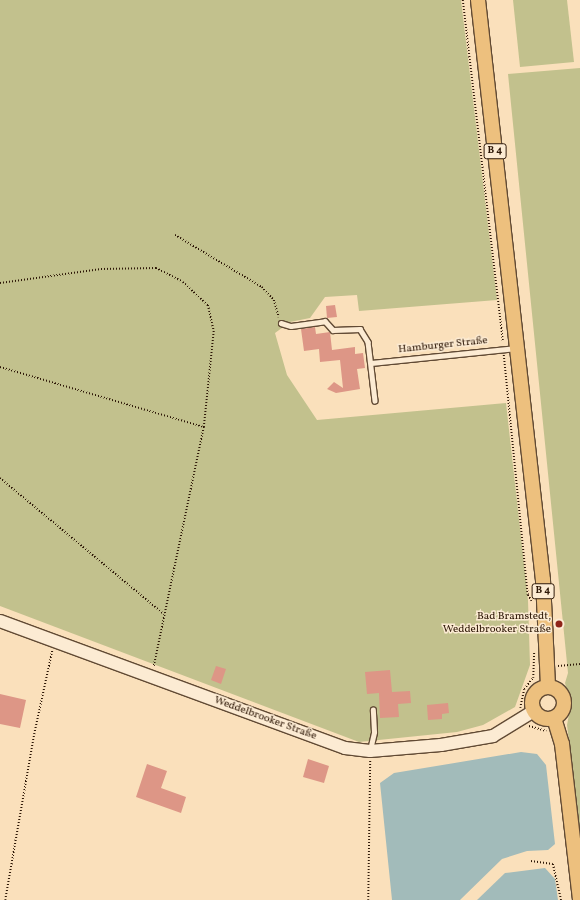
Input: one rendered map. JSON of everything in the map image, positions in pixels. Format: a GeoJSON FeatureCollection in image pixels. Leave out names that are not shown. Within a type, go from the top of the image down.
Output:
{"type":"FeatureCollection","features":[{"type":"Feature","properties":{"kind":"main road","name":"B 4"},"geometry":{"type":"LineString","coordinates":[[478,0],[510,348],[543,580],[545,668],[548,687]]}},
{"type":"Feature","properties":{"kind":"main road"},"geometry":{"type":"LineString","coordinates":[[548,687],[561,693],[564,702],[562,712],[554,718],[528,715],[535,694],[548,687]]}},
{"type":"Feature","properties":{"kind":"main road"},"geometry":{"type":"LineString","coordinates":[[554,718],[562,744],[580,899]]}},
{"type":"Feature","properties":{"kind":"street","name":"Weddelbrooker Straße"},"geometry":{"type":"LineString","coordinates":[[0,621],[345,748],[370,751],[441,745],[493,736],[528,715]]}},
{"type":"Feature","properties":{"kind":"lane"},"geometry":{"type":"LineString","coordinates":[[281,323],[291,326],[325,321],[333,330],[360,329],[368,342],[375,401]]}},
{"type":"Feature","properties":{"kind":"lane","name":"Hamburger Straße"},"geometry":{"type":"LineString","coordinates":[[371,363],[510,348]]}},
{"type":"Feature","properties":{"kind":"lane"},"geometry":{"type":"LineString","coordinates":[[370,751],[374,732],[373,710]]}},
{"type":"Feature","properties":{"kind":"path"},"geometry":{"type":"LineString","coordinates":[[463,0],[510,348],[528,595],[533,602]]}},
{"type":"Feature","properties":{"kind":"path"},"geometry":{"type":"LineString","coordinates":[[175,235],[262,287],[274,300],[281,323]]}},
{"type":"Feature","properties":{"kind":"path"},"geometry":{"type":"LineString","coordinates":[[0,283],[101,269],[156,268],[183,282],[208,305],[214,331],[204,427],[164,614],[153,677]]}},
{"type":"Feature","properties":{"kind":"path"},"geometry":{"type":"LineString","coordinates":[[0,367],[204,427]]}},
{"type":"Feature","properties":{"kind":"path"},"geometry":{"type":"LineString","coordinates":[[0,478],[164,614]]}},
{"type":"Feature","properties":{"kind":"path"},"geometry":{"type":"LineString","coordinates":[[4,900],[34,734],[55,641]]}},
{"type":"Feature","properties":{"kind":"path"},"geometry":{"type":"LineString","coordinates":[[534,649],[533,678],[524,689],[519,711],[528,715],[531,727],[546,731],[550,736]]}},
{"type":"Feature","properties":{"kind":"path"},"geometry":{"type":"LineString","coordinates":[[545,668],[580,664]]}},
{"type":"Feature","properties":{"kind":"path"},"geometry":{"type":"LineString","coordinates":[[368,900],[370,751]]}},
{"type":"Feature","properties":{"kind":"path"},"geometry":{"type":"LineString","coordinates":[[531,861],[553,864],[561,900]]}},
{"type":"Feature","properties":{"kind":"shaded area"},"geometry":{"type":"Polygon","coordinates":[[[0,0],[461,0],[497,300],[359,311],[357,295],[325,297],[310,318],[290,322],[275,333],[287,375],[317,420],[506,403],[528,600],[530,665],[515,707],[483,725],[457,732],[359,742],[0,606],[0,0]]]}},
{"type":"Feature","properties":{"kind":"shaded area"},"geometry":{"type":"Polygon","coordinates":[[[513,0],[567,0],[574,62],[520,67],[513,0]]]}},
{"type":"Feature","properties":{"kind":"shaded area"},"geometry":{"type":"Polygon","coordinates":[[[580,68],[580,831],[567,725],[571,704],[565,683],[568,673],[508,74],[580,68]]]}},
{"type":"Feature","properties":{"kind":"water"},"geometry":{"type":"Polygon","coordinates":[[[521,752],[537,754],[546,765],[555,844],[548,850],[527,851],[502,859],[460,900],[392,900],[380,783],[394,773],[521,752]]]}},
{"type":"Feature","properties":{"kind":"water"},"geometry":{"type":"Polygon","coordinates":[[[545,868],[555,879],[558,900],[477,900],[505,873],[545,868]]]}},
{"type":"Feature","properties":{"kind":"building"},"geometry":{"type":"Polygon","coordinates":[[[335,305],[337,317],[327,318],[326,306],[335,305]]]}},
{"type":"Feature","properties":{"kind":"building"},"geometry":{"type":"Polygon","coordinates":[[[315,327],[316,334],[330,332],[332,350],[355,347],[355,354],[363,353],[365,368],[357,369],[360,389],[336,393],[327,389],[334,382],[343,388],[340,360],[320,362],[319,349],[304,351],[301,329],[315,327]]]}},
{"type":"Feature","properties":{"kind":"building"},"geometry":{"type":"Polygon","coordinates":[[[216,666],[226,669],[221,684],[211,680],[216,666]]]}},
{"type":"Feature","properties":{"kind":"building"},"geometry":{"type":"Polygon","coordinates":[[[390,670],[392,692],[410,691],[411,703],[398,704],[399,717],[380,718],[379,693],[367,694],[365,672],[390,670]]]}},
{"type":"Feature","properties":{"kind":"building"},"geometry":{"type":"Polygon","coordinates":[[[0,694],[26,700],[20,728],[0,724],[0,694]]]}},
{"type":"Feature","properties":{"kind":"building"},"geometry":{"type":"Polygon","coordinates":[[[448,703],[449,713],[442,714],[442,719],[428,720],[427,705],[448,703]]]}},
{"type":"Feature","properties":{"kind":"building"},"geometry":{"type":"Polygon","coordinates":[[[308,759],[329,766],[324,783],[303,777],[308,759]]]}},
{"type":"Feature","properties":{"kind":"building"},"geometry":{"type":"Polygon","coordinates":[[[147,764],[167,771],[161,788],[186,797],[181,813],[136,797],[147,764]]]}},
{"type":"Feature","properties":{"kind":"place","name":"Bad Bramstedt, Weddelbrooker Straße"},"geometry":{"type":"Point","coordinates":[559,624]}}]}
